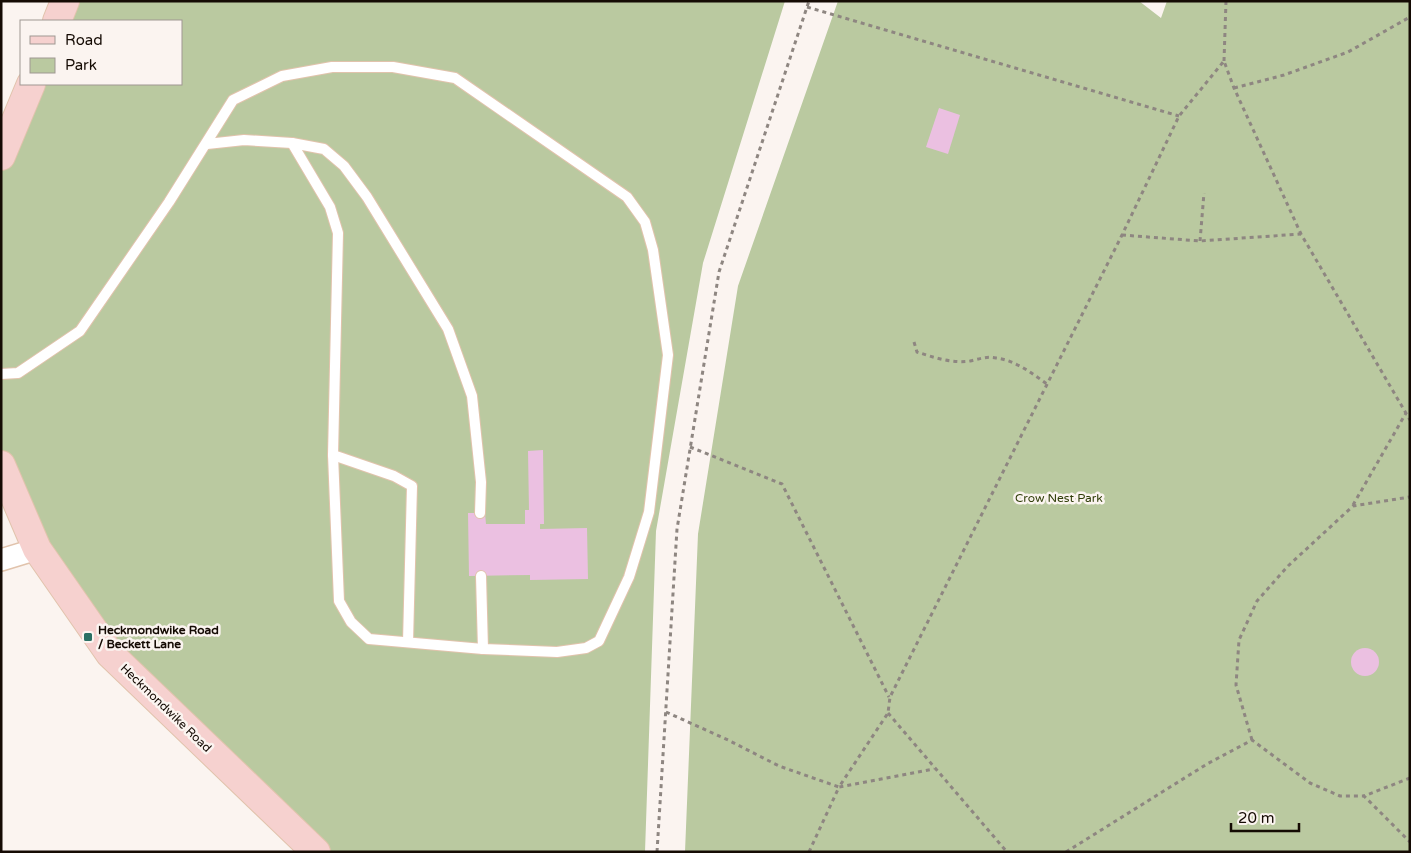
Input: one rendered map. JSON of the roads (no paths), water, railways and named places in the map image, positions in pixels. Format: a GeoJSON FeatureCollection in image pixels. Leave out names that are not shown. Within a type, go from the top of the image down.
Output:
{"type":"FeatureCollection","features":[{"type":"Feature","properties":{"kind":"main road"},"geometry":{"type":"LineString","coordinates":[[57,20],[65,1]]}},
{"type":"Feature","properties":{"kind":"main road"},"geometry":{"type":"LineString","coordinates":[[1,156],[31,85]]}},
{"type":"Feature","properties":{"kind":"main road","name":"Heckmondwike Road"},"geometry":{"type":"LineString","coordinates":[[1,465],[37,549],[110,654],[316,852]]}},
{"type":"Feature","properties":{"kind":"street"},"geometry":{"type":"LineString","coordinates":[[1,560],[37,549]]}},
{"type":"Feature","properties":{"kind":"lane"},"geometry":{"type":"LineString","coordinates":[[1,374],[18,373],[80,331],[207,144],[234,100],[282,76],[332,67],[393,67],[455,78],[627,197],[645,222],[653,250],[668,355],[649,512],[629,578],[599,641],[586,648],[557,652],[483,649],[369,639],[351,622],[340,601],[334,455],[338,232],[330,208],[292,143]]}},
{"type":"Feature","properties":{"kind":"lane"},"geometry":{"type":"LineString","coordinates":[[207,144],[244,140],[292,143],[324,149],[344,166],[367,197],[448,329],[472,396],[481,482],[480,513]]}},
{"type":"Feature","properties":{"kind":"lane"},"geometry":{"type":"LineString","coordinates":[[334,455],[394,476],[412,486],[408,642]]}},
{"type":"Feature","properties":{"kind":"lane"},"geometry":{"type":"LineString","coordinates":[[481,576],[483,649]]}},
{"type":"Feature","properties":{"kind":"place","name":"Heckmondwike Road / Beckett Lane"},"geometry":{"type":"Point","coordinates":[88,637]}},
{"type":"Feature","properties":{"kind":"park label","name":"Crow Nest Park"},"geometry":{"type":"Point","coordinates":[1059,498]}}]}
